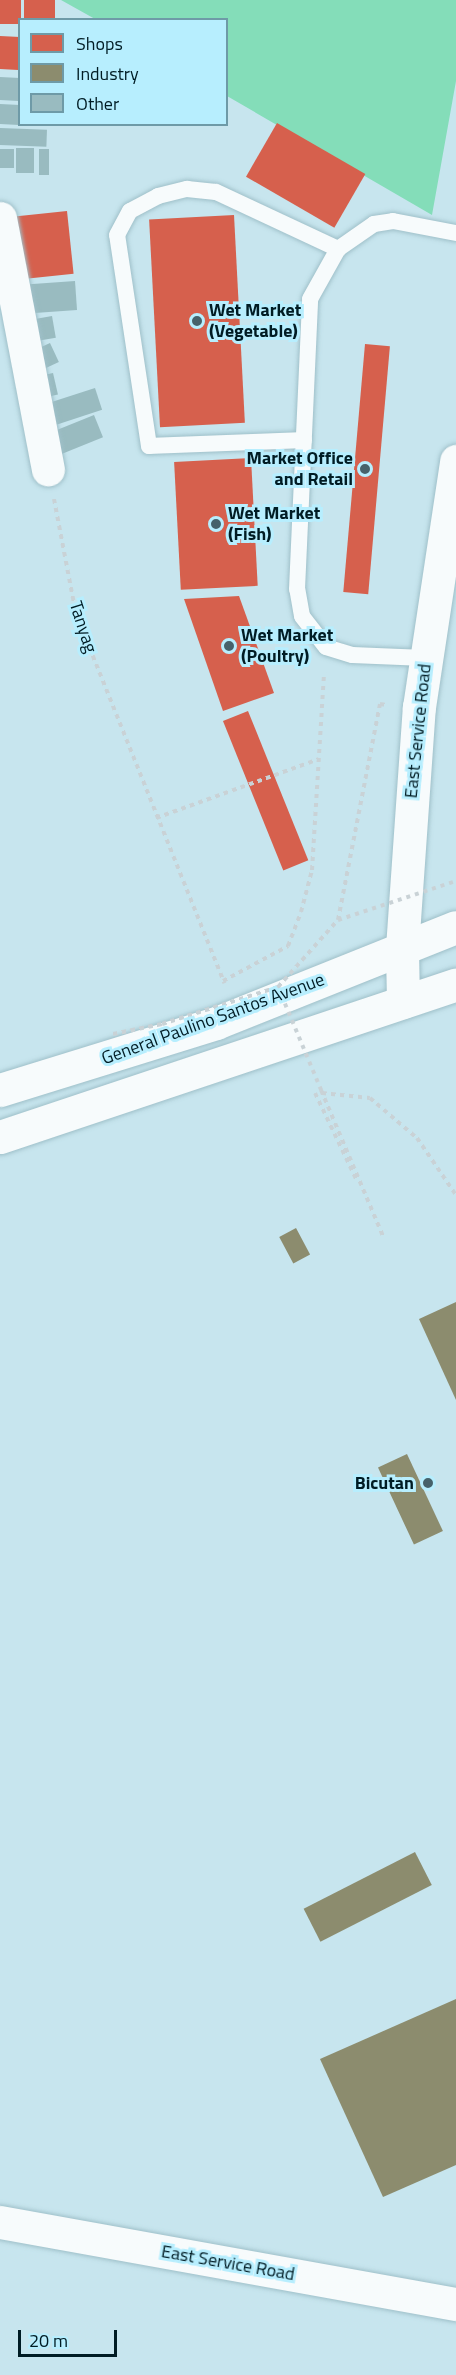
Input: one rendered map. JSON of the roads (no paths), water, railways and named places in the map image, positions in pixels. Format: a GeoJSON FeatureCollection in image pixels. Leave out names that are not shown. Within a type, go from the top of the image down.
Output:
{"type":"FeatureCollection","features":[{"type":"Feature","properties":{"kind":"main road"},"geometry":{"type":"LineString","coordinates":[[0,218],[48,469]]}},
{"type":"Feature","properties":{"kind":"main road","name":"East Service Road"},"geometry":{"type":"LineString","coordinates":[[403,1002],[402,948],[425,658],[456,461]]}},
{"type":"Feature","properties":{"kind":"main road","name":"General Paulino Santos Avenue"},"geometry":{"type":"LineString","coordinates":[[0,1090],[67,1072],[231,1001],[402,948],[456,927]]}},
{"type":"Feature","properties":{"kind":"main road"},"geometry":{"type":"LineString","coordinates":[[0,1137],[456,984]]}},
{"type":"Feature","properties":{"kind":"main road","name":"East Service Road"},"geometry":{"type":"LineString","coordinates":[[0,2222],[456,2304]]}},
{"type":"Feature","properties":{"kind":"lane"},"geometry":{"type":"LineString","coordinates":[[304,440],[148,447],[117,235],[130,211],[158,196],[186,189],[216,192],[338,249]]}},
{"type":"Feature","properties":{"kind":"lane"},"geometry":{"type":"LineString","coordinates":[[425,658],[352,655],[326,647],[302,616],[297,589],[310,299],[338,249],[374,224],[393,221],[456,233]]}},
{"type":"Feature","properties":{"kind":"place","name":"Wet Market (Vegetable)"},"geometry":{"type":"Point","coordinates":[197,321]}},
{"type":"Feature","properties":{"kind":"place","name":"Market Office and Retail"},"geometry":{"type":"Point","coordinates":[365,469]}},
{"type":"Feature","properties":{"kind":"place","name":"Wet Market (Fish)"},"geometry":{"type":"Point","coordinates":[216,524]}},
{"type":"Feature","properties":{"kind":"place","name":"Wet Market (Poultry)"},"geometry":{"type":"Point","coordinates":[229,646]}},
{"type":"Feature","properties":{"kind":"place","name":"Bicutan"},"geometry":{"type":"Point","coordinates":[428,1483]}}]}
